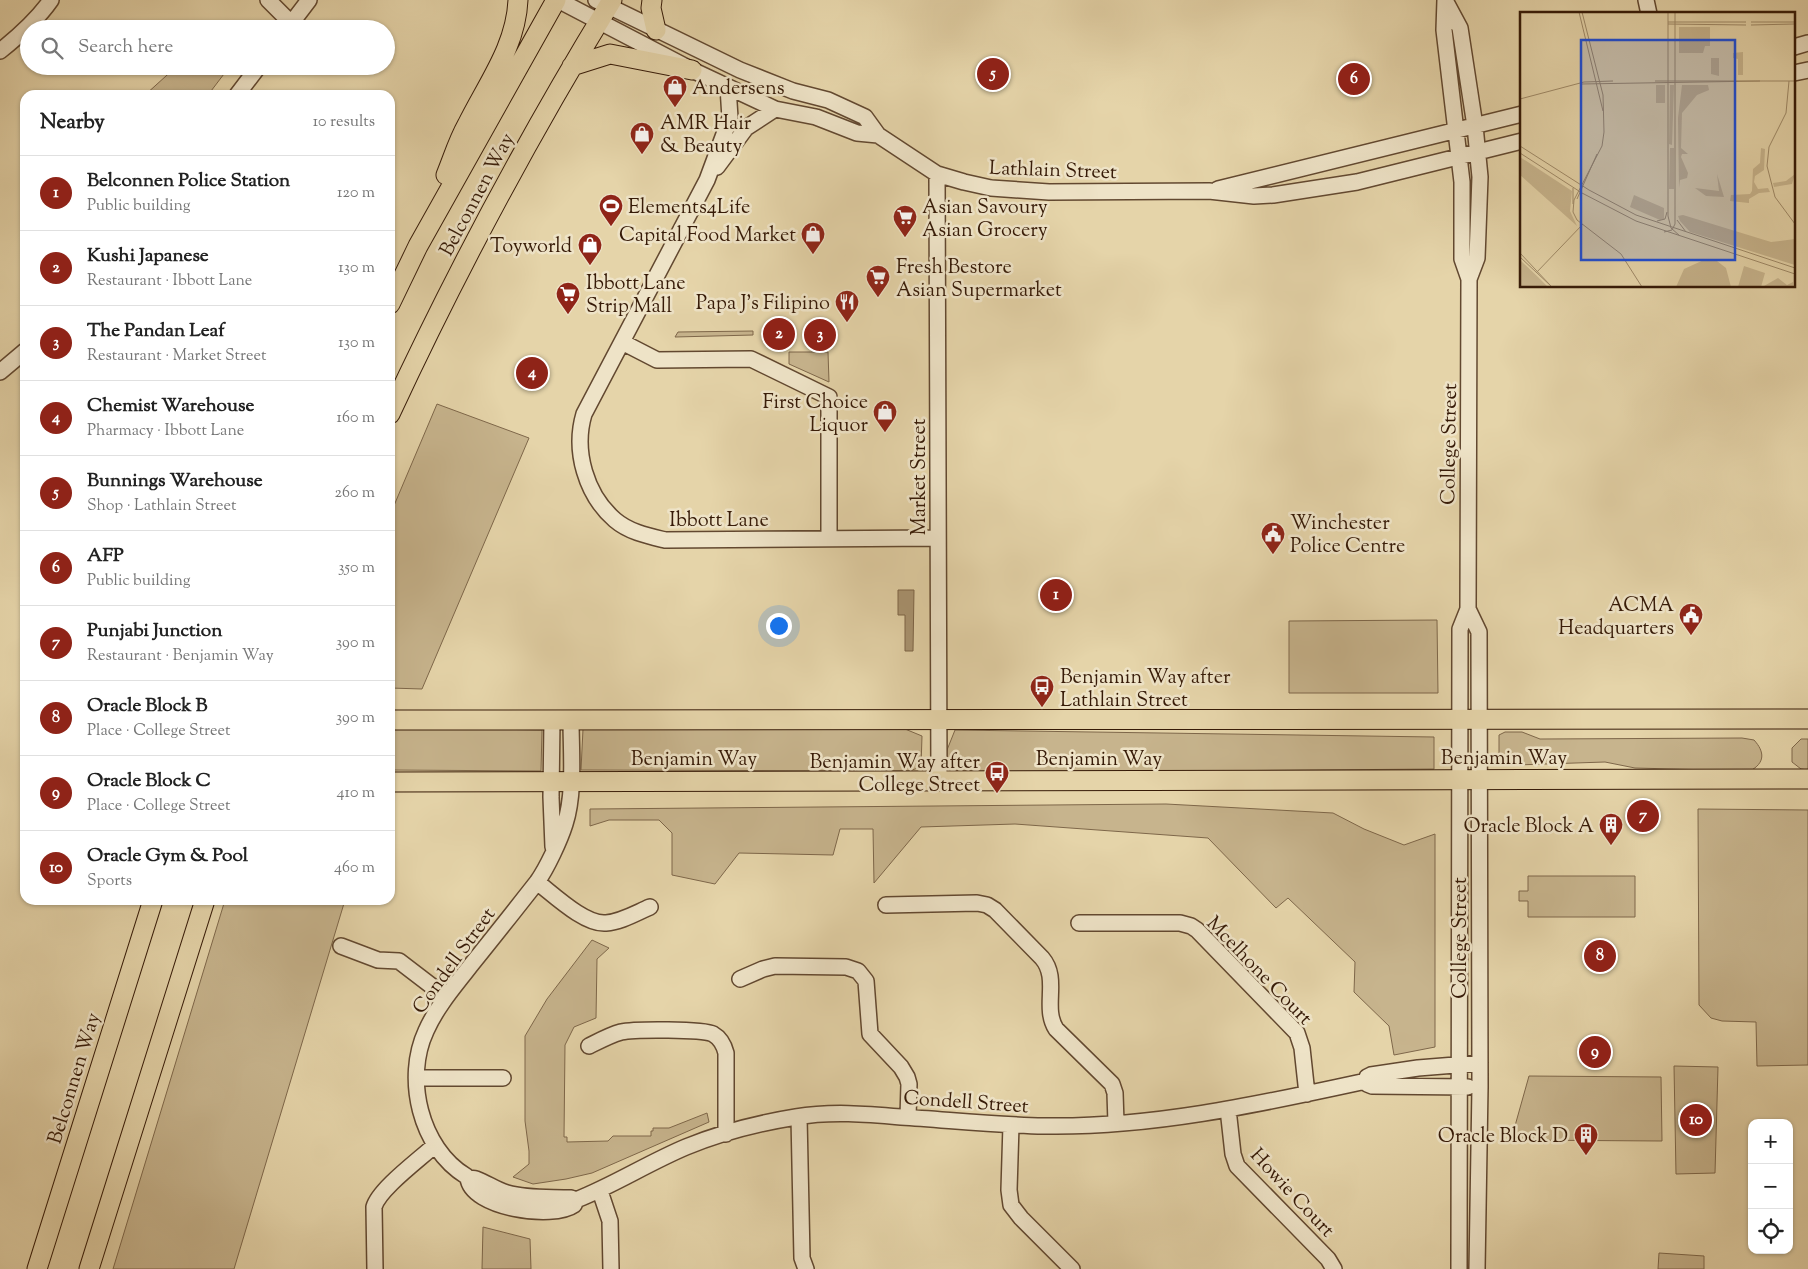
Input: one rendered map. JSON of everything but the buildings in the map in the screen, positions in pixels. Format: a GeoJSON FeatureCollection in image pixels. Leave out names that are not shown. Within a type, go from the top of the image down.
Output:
{"type":"FeatureCollection","features":[{"type":"Feature","properties":{"kind":"main road"},"geometry":{"type":"LineString","coordinates":[[418,246],[466,126],[498,68],[511,37],[518,0]]}},
{"type":"Feature","properties":{"kind":"main road","name":"Belconnen Way"},"geometry":{"type":"LineString","coordinates":[[395,294],[418,246],[557,0]]}},
{"type":"Feature","properties":{"kind":"main road"},"geometry":{"type":"LineString","coordinates":[[652,0],[651,8],[656,30]]}},
{"type":"Feature","properties":{"kind":"main road","name":"Belconnen Way"},"geometry":{"type":"LineString","coordinates":[[395,404],[444,301],[603,7]]}},
{"type":"Feature","properties":{"kind":"main road"},"geometry":{"type":"LineString","coordinates":[[572,66],[610,54],[692,70]]}},
{"type":"Feature","properties":{"kind":"main road"},"geometry":{"type":"LineString","coordinates":[[395,711],[448,720]]}},
{"type":"Feature","properties":{"kind":"main road","name":"Benjamin Way"},"geometry":{"type":"LineString","coordinates":[[395,720],[1808,719]]}},
{"type":"Feature","properties":{"kind":"main road","name":"Benjamin Way"},"geometry":{"type":"LineString","coordinates":[[395,782],[1808,779]]}},
{"type":"Feature","properties":{"kind":"main road","name":"Belconnen Way"},"geometry":{"type":"LineString","coordinates":[[37,1269],[151,905]]}},
{"type":"Feature","properties":{"kind":"main road"},"geometry":{"type":"LineString","coordinates":[[120,1001],[160,905]]}},
{"type":"Feature","properties":{"kind":"main road"},"geometry":{"type":"LineString","coordinates":[[89,1269],[203,905]]}},
{"type":"Feature","properties":{"kind":"street"},"geometry":{"type":"LineString","coordinates":[[35,20],[51,0]]}},
{"type":"Feature","properties":{"kind":"street"},"geometry":{"type":"LineString","coordinates":[[268,0],[284,20]]}},
{"type":"Feature","properties":{"kind":"street"},"geometry":{"type":"LineString","coordinates":[[294,20],[309,0]]}},
{"type":"Feature","properties":{"kind":"street"},"geometry":{"type":"LineString","coordinates":[[557,0],[603,7]]}},
{"type":"Feature","properties":{"kind":"street","name":"College Street"},"geometry":{"type":"LineString","coordinates":[[1446,1],[1460,28],[1475,126],[1480,177],[1477,258],[1469,279]]}},
{"type":"Feature","properties":{"kind":"street","name":"College Street"},"geometry":{"type":"LineString","coordinates":[[1446,1],[1444,30],[1462,182],[1462,259],[1469,279],[1468,609],[1460,629],[1459,1269]]}},
{"type":"Feature","properties":{"kind":"street","name":"Lathlain Street"},"geometry":{"type":"LineString","coordinates":[[603,7],[746,73],[794,91],[828,100],[865,117],[878,135],[937,174],[991,188],[1049,192],[1210,191],[1254,196],[1273,195],[1357,182],[1520,141]]}},
{"type":"Feature","properties":{"kind":"street","name":"Lathlain Street"},"geometry":{"type":"LineString","coordinates":[[603,7],[692,70],[775,109],[816,117],[857,133],[878,135]]}},
{"type":"Feature","properties":{"kind":"street"},"geometry":{"type":"LineString","coordinates":[[1,49],[20,35]]}},
{"type":"Feature","properties":{"kind":"street"},"geometry":{"type":"LineString","coordinates":[[241,90],[252,75]]}},
{"type":"Feature","properties":{"kind":"street"},"geometry":{"type":"LineString","coordinates":[[707,180],[730,118],[728,87]]}},
{"type":"Feature","properties":{"kind":"street"},"geometry":{"type":"LineString","coordinates":[[707,180],[746,128],[775,109]]}},
{"type":"Feature","properties":{"kind":"street","name":"Lathlain Street"},"geometry":{"type":"LineString","coordinates":[[1210,191],[1520,115]]}},
{"type":"Feature","properties":{"kind":"street","name":"Market Street"},"geometry":{"type":"LineString","coordinates":[[937,174],[939,780]]}},
{"type":"Feature","properties":{"kind":"street","name":"Ibbott Lane"},"geometry":{"type":"LineString","coordinates":[[707,180],[584,414],[580,428],[581,454],[585,475],[595,496],[615,520],[636,532],[665,540],[938,538]]}},
{"type":"Feature","properties":{"kind":"street"},"geometry":{"type":"LineString","coordinates":[[622,342],[657,360],[750,358],[829,397],[829,539]]}},
{"type":"Feature","properties":{"kind":"street"},"geometry":{"type":"LineString","coordinates":[[0,372],[20,355]]}},
{"type":"Feature","properties":{"kind":"street","name":"College Street"},"geometry":{"type":"LineString","coordinates":[[1468,609],[1479,632],[1480,1087],[1477,1269]]}},
{"type":"Feature","properties":{"kind":"street","name":"Condell Street"},"geometry":{"type":"LineString","coordinates":[[552,720],[553,850]]}},
{"type":"Feature","properties":{"kind":"street","name":"Condell Street"},"geometry":{"type":"LineString","coordinates":[[571,720],[570,797],[566,823],[537,882],[446,997],[425,1032],[419,1057],[417,1078],[419,1105],[436,1145],[456,1168],[468,1178],[469,1186],[479,1194],[497,1203],[522,1210],[541,1212],[563,1211],[574,1205],[576,1200],[600,1191],[687,1147],[726,1134],[799,1117],[852,1114],[1011,1125],[1116,1124],[1228,1109],[1307,1094],[1366,1081],[1367,1077],[1371,1075],[1418,1068],[1480,1063]]}},
{"type":"Feature","properties":{"kind":"street"},"geometry":{"type":"LineString","coordinates":[[537,882],[586,919],[599,923],[614,921],[650,907]]}},
{"type":"Feature","properties":{"kind":"street"},"geometry":{"type":"LineString","coordinates":[[886,904],[977,903],[987,905],[995,910],[1042,958],[1048,967],[1051,979],[1050,1013],[1053,1022],[1056,1028],[1112,1084],[1115,1093],[1116,1124]]}},
{"type":"Feature","properties":{"kind":"street","name":"Mcelhone Court"},"geometry":{"type":"LineString","coordinates":[[1079,923],[1180,923],[1197,930],[1297,1033],[1302,1048],[1307,1094]]}},
{"type":"Feature","properties":{"kind":"street"},"geometry":{"type":"LineString","coordinates":[[341,946],[378,960],[399,961],[446,997]]}},
{"type":"Feature","properties":{"kind":"street"},"geometry":{"type":"LineString","coordinates":[[740,980],[763,969],[775,966],[846,967],[858,971],[866,981],[869,1032],[873,1039],[901,1067],[907,1077],[909,1084],[908,1117]]}},
{"type":"Feature","properties":{"kind":"street"},"geometry":{"type":"LineString","coordinates":[[589,1046],[627,1031],[702,1031],[716,1036],[722,1043],[726,1053],[726,1134]]}},
{"type":"Feature","properties":{"kind":"street"},"geometry":{"type":"LineString","coordinates":[[417,1078],[503,1078]]}},
{"type":"Feature","properties":{"kind":"street","name":"Condell Street"},"geometry":{"type":"LineString","coordinates":[[1366,1081],[1367,1084],[1372,1086],[1480,1087]]}},
{"type":"Feature","properties":{"kind":"street","name":"Howie Court"},"geometry":{"type":"LineString","coordinates":[[1228,1109],[1233,1154],[1237,1166],[1328,1259],[1334,1269]]}},
{"type":"Feature","properties":{"kind":"street"},"geometry":{"type":"LineString","coordinates":[[799,1117],[802,1258],[806,1269]]}},
{"type":"Feature","properties":{"kind":"street"},"geometry":{"type":"LineString","coordinates":[[1011,1125],[1009,1190],[1011,1205],[1021,1218],[1072,1269]]}},
{"type":"Feature","properties":{"kind":"street"},"geometry":{"type":"LineString","coordinates":[[375,1269],[374,1207],[377,1200],[401,1175],[436,1145]]}},
{"type":"Feature","properties":{"kind":"street"},"geometry":{"type":"LineString","coordinates":[[600,1191],[606,1204],[610,1221],[611,1269]]}},
{"type":"Feature","properties":{"kind":"shaded area"},"geometry":{"type":"Polygon","coordinates":[[[167,75],[223,75],[212,90],[151,90],[167,75]]]}},
{"type":"Feature","properties":{"kind":"shaded area"},"geometry":{"type":"Polygon","coordinates":[[[753,331],[753,335],[675,337],[678,332],[753,331]]]}},
{"type":"Feature","properties":{"kind":"shaded area"},"geometry":{"type":"Polygon","coordinates":[[[789,352],[828,352],[829,382],[789,364],[789,352]]]}},
{"type":"Feature","properties":{"kind":"shaded area"},"geometry":{"type":"Polygon","coordinates":[[[437,404],[529,438],[422,689],[395,688],[395,503],[437,404]]]}},
{"type":"Feature","properties":{"kind":"shaded area"},"geometry":{"type":"Polygon","coordinates":[[[898,590],[914,590],[913,651],[905,651],[905,615],[898,615],[898,590]]]}},
{"type":"Feature","properties":{"kind":"shaded area"},"geometry":{"type":"Polygon","coordinates":[[[1437,620],[1438,693],[1289,693],[1289,621],[1437,620]]]}},
{"type":"Feature","properties":{"kind":"shaded area"},"geometry":{"type":"Polygon","coordinates":[[[395,727],[542,730],[541,771],[395,770],[395,727]]]}},
{"type":"Feature","properties":{"kind":"shaded area"},"geometry":{"type":"Polygon","coordinates":[[[583,729],[905,729],[922,736],[921,767],[909,771],[581,770],[583,729]]]}},
{"type":"Feature","properties":{"kind":"shaded area"},"geometry":{"type":"Polygon","coordinates":[[[955,730],[1434,737],[1434,769],[959,773],[945,755],[955,730]]]}},
{"type":"Feature","properties":{"kind":"shaded area"},"geometry":{"type":"Polygon","coordinates":[[[1505,732],[1522,732],[1540,739],[1742,738],[1754,740],[1758,744],[1762,757],[1755,768],[1750,771],[1635,768],[1605,762],[1516,765],[1499,762],[1499,735],[1505,732]]]}},
{"type":"Feature","properties":{"kind":"shaded area"},"geometry":{"type":"Polygon","coordinates":[[[1801,739],[1808,739],[1808,770],[1801,769],[1792,762],[1792,748],[1801,739]]]}},
{"type":"Feature","properties":{"kind":"shaded area"},"geometry":{"type":"Polygon","coordinates":[[[1166,804],[1333,813],[1364,829],[1404,845],[1435,834],[1435,1047],[1394,1055],[1389,1026],[1354,992],[1355,962],[1288,898],[1276,908],[1208,838],[1015,824],[921,827],[874,883],[873,829],[840,829],[833,855],[739,853],[715,884],[672,875],[672,833],[659,820],[609,820],[590,826],[590,809],[1166,804]]]}},
{"type":"Feature","properties":{"kind":"shaded area"},"geometry":{"type":"Polygon","coordinates":[[[1698,809],[1808,810],[1808,1065],[1757,1066],[1756,1022],[1722,1021],[1711,1018],[1699,1005],[1698,809]]]}},
{"type":"Feature","properties":{"kind":"shaded area"},"geometry":{"type":"Polygon","coordinates":[[[1528,876],[1635,876],[1635,917],[1528,917],[1528,901],[1519,901],[1519,891],[1528,891],[1528,876]]]}},
{"type":"Feature","properties":{"kind":"shaded area"},"geometry":{"type":"Polygon","coordinates":[[[223,905],[343,905],[234,1269],[113,1269],[223,905]]]}},
{"type":"Feature","properties":{"kind":"shaded area"},"geometry":{"type":"Polygon","coordinates":[[[592,940],[609,948],[597,959],[596,1018],[574,1027],[565,1045],[564,1137],[567,1137],[567,1142],[608,1141],[613,1136],[651,1136],[653,1128],[669,1128],[707,1113],[709,1122],[592,1173],[533,1184],[513,1177],[529,1164],[525,1121],[525,1036],[547,999],[592,940]]]}},
{"type":"Feature","properties":{"kind":"shaded area"},"geometry":{"type":"Polygon","coordinates":[[[1674,1066],[1718,1067],[1715,1173],[1676,1174],[1674,1066]]]}},
{"type":"Feature","properties":{"kind":"shaded area"},"geometry":{"type":"Polygon","coordinates":[[[1529,1076],[1661,1077],[1662,1141],[1511,1140],[1529,1076]]]}},
{"type":"Feature","properties":{"kind":"shaded area"},"geometry":{"type":"Polygon","coordinates":[[[483,1227],[530,1239],[531,1269],[482,1269],[483,1227]]]}},
{"type":"Feature","properties":{"kind":"shaded area"},"geometry":{"type":"Polygon","coordinates":[[[1659,1253],[1704,1256],[1704,1269],[1658,1269],[1659,1253]]]}},
{"type":"Feature","properties":{"kind":"place","name":"Bunnings Warehouse"},"geometry":{"type":"Point","coordinates":[993,74]}},
{"type":"Feature","properties":{"kind":"place","name":"AFP"},"geometry":{"type":"Point","coordinates":[1354,79]}},
{"type":"Feature","properties":{"kind":"place","name":"Andersens"},"geometry":{"type":"Point","coordinates":[675,108]}},
{"type":"Feature","properties":{"kind":"place","name":"AMR Hair & Beauty"},"geometry":{"type":"Point","coordinates":[642,155]}},
{"type":"Feature","properties":{"kind":"place","name":"Elements4Life"},"geometry":{"type":"Point","coordinates":[611,227]}},
{"type":"Feature","properties":{"kind":"place","name":"Asian Savoury Asian Grocery"},"geometry":{"type":"Point","coordinates":[905,238]}},
{"type":"Feature","properties":{"kind":"place","name":"Capital Food Market"},"geometry":{"type":"Point","coordinates":[813,255]}},
{"type":"Feature","properties":{"kind":"place","name":"Toyworld"},"geometry":{"type":"Point","coordinates":[590,266]}},
{"type":"Feature","properties":{"kind":"place","name":"Fresh Bestore Asian Supermarket"},"geometry":{"type":"Point","coordinates":[878,298]}},
{"type":"Feature","properties":{"kind":"place","name":"Ibbott Lane Strip Mall"},"geometry":{"type":"Point","coordinates":[568,315]}},
{"type":"Feature","properties":{"kind":"place","name":"Papa J's Filipino"},"geometry":{"type":"Point","coordinates":[847,323]}},
{"type":"Feature","properties":{"kind":"place","name":"Kushi Japanese"},"geometry":{"type":"Point","coordinates":[779,334]}},
{"type":"Feature","properties":{"kind":"place","name":"The Pandan Leaf"},"geometry":{"type":"Point","coordinates":[820,335]}},
{"type":"Feature","properties":{"kind":"place","name":"Chemist Warehouse"},"geometry":{"type":"Point","coordinates":[532,373]}},
{"type":"Feature","properties":{"kind":"place","name":"First Choice Liquor"},"geometry":{"type":"Point","coordinates":[885,433]}},
{"type":"Feature","properties":{"kind":"place","name":"Winchester Police Centre"},"geometry":{"type":"Point","coordinates":[1273,555]}},
{"type":"Feature","properties":{"kind":"place","name":"Belconnen Police Station"},"geometry":{"type":"Point","coordinates":[1056,595]}},
{"type":"Feature","properties":{"kind":"place","name":"ACMA Headquarters"},"geometry":{"type":"Point","coordinates":[1691,636]}},
{"type":"Feature","properties":{"kind":"place","name":"Benjamin Way after Lathlain Street"},"geometry":{"type":"Point","coordinates":[1042,708]}},
{"type":"Feature","properties":{"kind":"place","name":"Benjamin Way after College Street"},"geometry":{"type":"Point","coordinates":[997,794]}},
{"type":"Feature","properties":{"kind":"place","name":"Punjabi Junction"},"geometry":{"type":"Point","coordinates":[1643,816]}},
{"type":"Feature","properties":{"kind":"place","name":"Oracle Block A"},"geometry":{"type":"Point","coordinates":[1611,846]}},
{"type":"Feature","properties":{"kind":"place","name":"Oracle Block B"},"geometry":{"type":"Point","coordinates":[1600,956]}},
{"type":"Feature","properties":{"kind":"place","name":"Oracle Block C"},"geometry":{"type":"Point","coordinates":[1595,1052]}},
{"type":"Feature","properties":{"kind":"place","name":"Oracle Gym & Pool"},"geometry":{"type":"Point","coordinates":[1696,1120]}},
{"type":"Feature","properties":{"kind":"place","name":"Oracle Block D"},"geometry":{"type":"Point","coordinates":[1586,1156]}}]}
